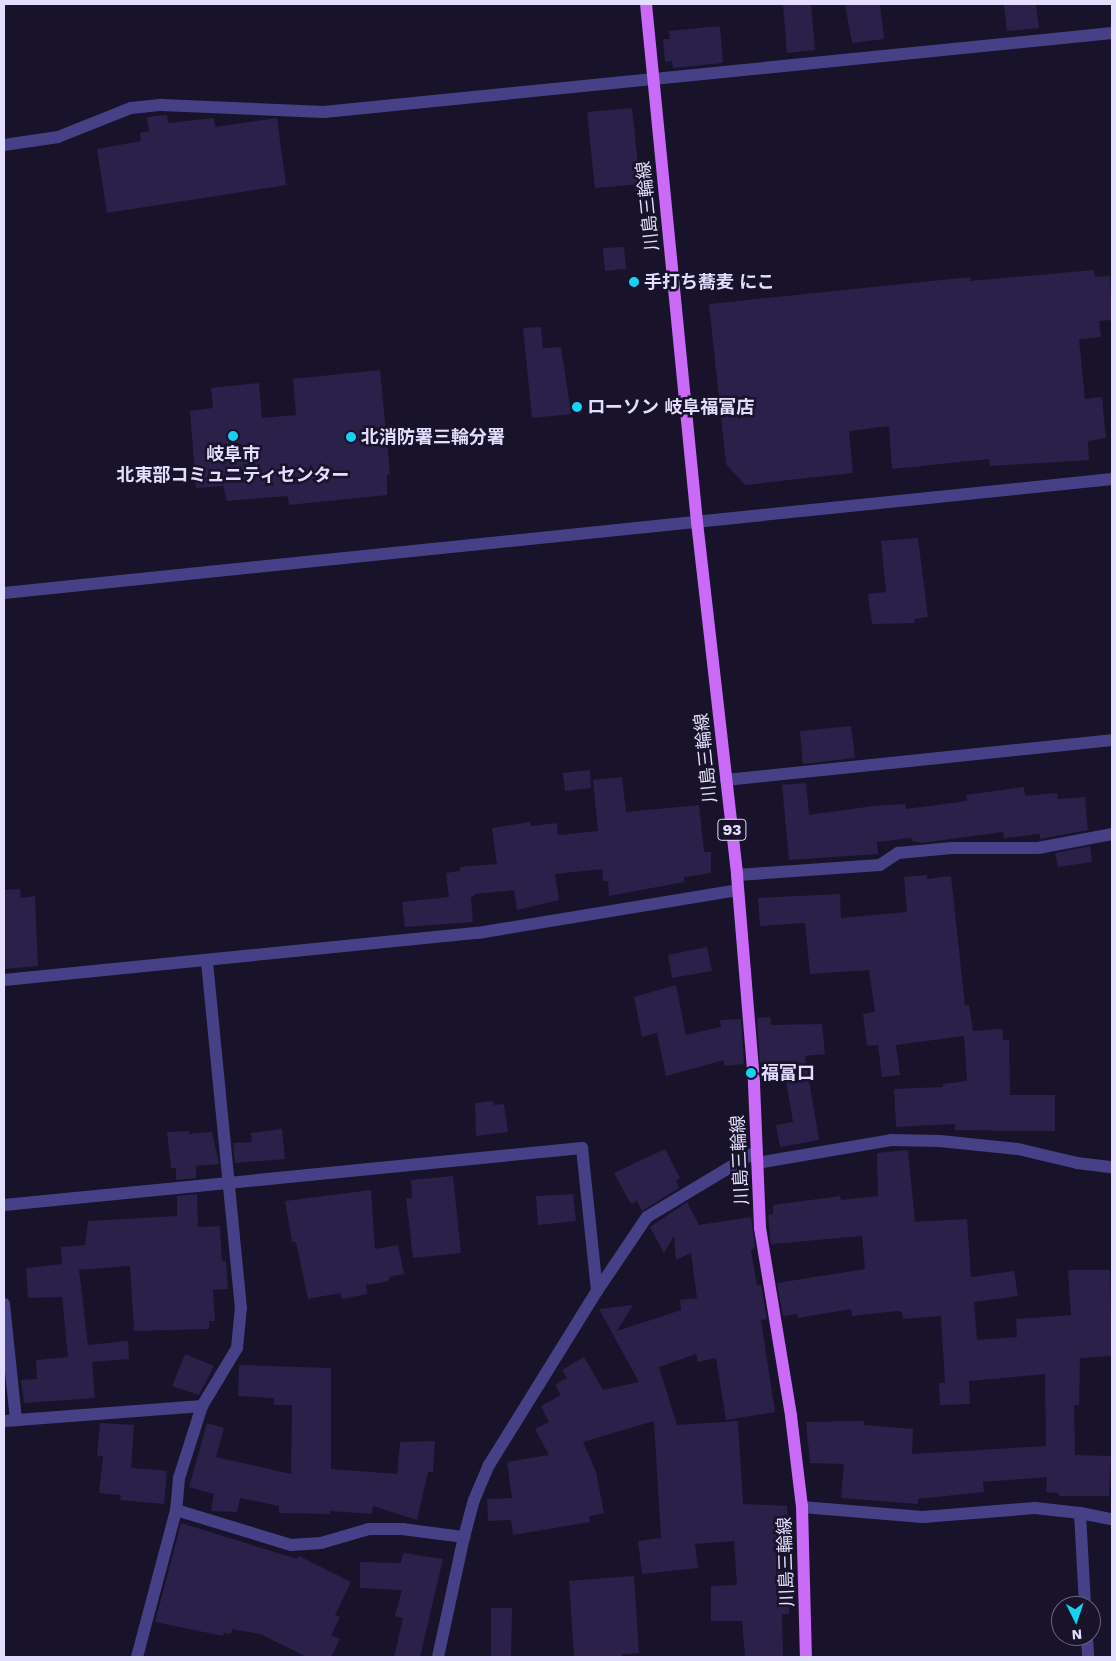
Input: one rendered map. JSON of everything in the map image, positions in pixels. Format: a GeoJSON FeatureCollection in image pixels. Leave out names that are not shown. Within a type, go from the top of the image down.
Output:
{"type":"FeatureCollection","features":[{"type":"Feature","properties":{"kind":"main road","name":"川島三輪線"},"geometry":{"type":"LineString","coordinates":[[646,4],[697,522],[737,875],[757,1157],[760,1228],[802,1507],[806,1657]]}},
{"type":"Feature","properties":{"kind":"street"},"geometry":{"type":"LineString","coordinates":[[4,146],[58,137],[131,108],[162,105],[324,112],[653,81],[1112,33]]}},
{"type":"Feature","properties":{"kind":"street"},"geometry":{"type":"LineString","coordinates":[[4,593],[1112,479]]}},
{"type":"Feature","properties":{"kind":"street"},"geometry":{"type":"LineString","coordinates":[[726,780],[1112,740]]}},
{"type":"Feature","properties":{"kind":"street"},"geometry":{"type":"LineString","coordinates":[[737,875],[880,866],[898,853],[952,848],[1038,848],[1112,834]]}},
{"type":"Feature","properties":{"kind":"street"},"geometry":{"type":"LineString","coordinates":[[4,980],[207,962],[478,932],[737,890]]}},
{"type":"Feature","properties":{"kind":"street"},"geometry":{"type":"LineString","coordinates":[[137,1657],[176,1510],[179,1478],[202,1406],[237,1348],[241,1307],[207,962]]}},
{"type":"Feature","properties":{"kind":"street"},"geometry":{"type":"LineString","coordinates":[[438,1657],[464,1537],[474,1500],[489,1466],[597,1291],[647,1217],[757,1157],[891,1140],[940,1141],[1018,1149],[1077,1163],[1112,1167]]}},
{"type":"Feature","properties":{"kind":"street"},"geometry":{"type":"LineString","coordinates":[[4,1205],[228,1180],[582,1148],[597,1291]]}},
{"type":"Feature","properties":{"kind":"street"},"geometry":{"type":"LineString","coordinates":[[4,1304],[10,1421],[202,1406]]}},
{"type":"Feature","properties":{"kind":"street"},"geometry":{"type":"LineString","coordinates":[[802,1507],[923,1517],[1035,1508],[1112,1519]]}},
{"type":"Feature","properties":{"kind":"street"},"geometry":{"type":"LineString","coordinates":[[176,1510],[291,1545],[321,1544],[369,1530],[402,1529],[464,1537]]}},
{"type":"Feature","properties":{"kind":"street"},"geometry":{"type":"LineString","coordinates":[[1080,1513],[1084,1596]]}},
{"type":"Feature","properties":{"kind":"building"},"geometry":{"type":"Polygon","coordinates":[[[783,4],[811,4],[815,50],[787,53],[783,4]]]}},
{"type":"Feature","properties":{"kind":"building"},"geometry":{"type":"Polygon","coordinates":[[[845,4],[880,4],[884,39],[852,43],[845,4]]]}},
{"type":"Feature","properties":{"kind":"building"},"geometry":{"type":"Polygon","coordinates":[[[1004,4],[1036,4],[1039,28],[1007,31],[1004,4]]]}},
{"type":"Feature","properties":{"kind":"building"},"geometry":{"type":"Polygon","coordinates":[[[720,26],[723,63],[673,68],[672,61],[665,62],[663,39],[670,39],[669,31],[720,26]]]}},
{"type":"Feature","properties":{"kind":"building"},"geometry":{"type":"Polygon","coordinates":[[[632,108],[640,184],[595,188],[587,112],[632,108]]]}},
{"type":"Feature","properties":{"kind":"building"},"geometry":{"type":"Polygon","coordinates":[[[167,115],[168,123],[214,118],[215,127],[277,118],[286,185],[107,213],[97,149],[141,141],[140,133],[149,131],[147,117],[167,115]]]}},
{"type":"Feature","properties":{"kind":"building"},"geometry":{"type":"Polygon","coordinates":[[[624,247],[626,269],[605,271],[603,248],[624,247]]]}},
{"type":"Feature","properties":{"kind":"building"},"geometry":{"type":"Polygon","coordinates":[[[1094,270],[1095,277],[1110,276],[1112,320],[1099,321],[1101,337],[1079,339],[1085,399],[1102,397],[1106,438],[1088,441],[1089,460],[990,466],[989,459],[892,469],[889,426],[849,431],[853,473],[745,485],[726,464],[709,304],[970,277],[970,281],[1094,270]]]}},
{"type":"Feature","properties":{"kind":"building"},"geometry":{"type":"Polygon","coordinates":[[[541,327],[543,348],[561,347],[571,414],[532,418],[523,328],[541,327]]]}},
{"type":"Feature","properties":{"kind":"building"},"geometry":{"type":"Polygon","coordinates":[[[380,370],[390,474],[387,475],[387,495],[289,505],[288,496],[227,501],[223,486],[196,488],[190,411],[213,408],[211,388],[259,383],[262,418],[296,415],[293,379],[380,370]]]}},
{"type":"Feature","properties":{"kind":"building"},"geometry":{"type":"Polygon","coordinates":[[[918,538],[928,617],[914,619],[915,623],[872,624],[868,594],[886,592],[881,541],[918,538]]]}},
{"type":"Feature","properties":{"kind":"building"},"geometry":{"type":"Polygon","coordinates":[[[851,726],[855,758],[803,764],[800,731],[851,726]]]}},
{"type":"Feature","properties":{"kind":"building"},"geometry":{"type":"Polygon","coordinates":[[[590,770],[591,788],[565,791],[563,773],[590,770]]]}},
{"type":"Feature","properties":{"kind":"building"},"geometry":{"type":"Polygon","coordinates":[[[622,777],[626,812],[699,805],[704,852],[711,852],[711,873],[684,877],[684,882],[609,896],[608,881],[603,881],[602,869],[555,874],[559,900],[517,910],[514,890],[475,894],[471,898],[473,922],[405,927],[402,902],[449,897],[446,873],[460,871],[460,867],[497,864],[492,828],[530,822],[531,826],[557,823],[558,835],[598,831],[593,780],[622,777]]]}},
{"type":"Feature","properties":{"kind":"building"},"geometry":{"type":"Polygon","coordinates":[[[806,783],[809,815],[873,806],[905,804],[906,809],[967,801],[966,795],[1024,787],[1025,796],[1057,793],[1058,799],[1085,797],[1088,830],[1040,839],[1040,834],[1004,838],[1003,832],[921,843],[912,841],[911,838],[877,842],[878,854],[789,860],[782,785],[806,783]]]}},
{"type":"Feature","properties":{"kind":"building"},"geometry":{"type":"Polygon","coordinates":[[[1090,846],[1092,862],[1058,867],[1055,853],[1090,846]]]}},
{"type":"Feature","properties":{"kind":"building"},"geometry":{"type":"Polygon","coordinates":[[[927,875],[927,879],[951,876],[965,1005],[969,1005],[973,1031],[1002,1029],[1003,1040],[1009,1040],[1010,1095],[1055,1095],[1055,1131],[955,1130],[955,1124],[896,1127],[894,1089],[943,1087],[943,1084],[967,1081],[964,1036],[896,1045],[900,1075],[882,1077],[878,1045],[867,1046],[863,1014],[875,1012],[869,970],[810,974],[805,923],[760,926],[758,898],[840,894],[841,918],[907,912],[904,877],[927,875]]]}},
{"type":"Feature","properties":{"kind":"building"},"geometry":{"type":"Polygon","coordinates":[[[20,889],[21,898],[35,896],[38,966],[4,969],[4,890],[20,889]]]}},
{"type":"Feature","properties":{"kind":"building"},"geometry":{"type":"Polygon","coordinates":[[[707,947],[712,971],[672,978],[668,955],[707,947]]]}},
{"type":"Feature","properties":{"kind":"building"},"geometry":{"type":"Polygon","coordinates":[[[676,985],[686,1035],[721,1027],[720,1020],[741,1019],[744,1064],[724,1066],[724,1060],[666,1076],[657,1033],[642,1037],[634,997],[676,985]]]}},
{"type":"Feature","properties":{"kind":"building"},"geometry":{"type":"Polygon","coordinates":[[[770,1017],[771,1025],[822,1024],[825,1054],[805,1056],[819,1140],[780,1147],[776,1125],[793,1122],[783,1062],[760,1063],[757,1018],[770,1017]]]}},
{"type":"Feature","properties":{"kind":"building"},"geometry":{"type":"Polygon","coordinates":[[[493,1101],[494,1105],[504,1104],[508,1132],[476,1136],[475,1103],[493,1101]]]}},
{"type":"Feature","properties":{"kind":"building"},"geometry":{"type":"Polygon","coordinates":[[[282,1129],[285,1159],[235,1163],[233,1143],[252,1142],[251,1133],[282,1129]]]}},
{"type":"Feature","properties":{"kind":"building"},"geometry":{"type":"Polygon","coordinates":[[[189,1131],[189,1134],[212,1132],[219,1164],[196,1166],[196,1178],[176,1180],[176,1168],[171,1168],[167,1132],[189,1131]]]}},
{"type":"Feature","properties":{"kind":"building"},"geometry":{"type":"Polygon","coordinates":[[[665,1149],[680,1178],[676,1181],[679,1188],[642,1211],[637,1201],[631,1204],[614,1173],[665,1149]]]}},
{"type":"Feature","properties":{"kind":"building"},"geometry":{"type":"Polygon","coordinates":[[[908,1150],[915,1222],[967,1219],[971,1277],[1014,1271],[1018,1296],[974,1302],[977,1340],[1017,1337],[1016,1319],[1071,1315],[1068,1270],[1110,1270],[1112,1356],[1080,1358],[1079,1405],[1074,1405],[1075,1455],[1111,1456],[1109,1496],[1059,1496],[1059,1493],[1046,1492],[1047,1477],[983,1482],[984,1492],[918,1499],[918,1504],[841,1498],[844,1464],[810,1463],[806,1422],[864,1421],[864,1425],[913,1429],[912,1454],[1046,1446],[1045,1374],[969,1381],[970,1404],[940,1405],[939,1383],[945,1383],[941,1316],[903,1319],[902,1312],[897,1311],[852,1316],[851,1309],[798,1318],[797,1314],[783,1316],[777,1283],[865,1269],[862,1236],[771,1244],[768,1215],[773,1214],[773,1205],[840,1196],[841,1200],[878,1196],[877,1153],[908,1150]]]}},
{"type":"Feature","properties":{"kind":"building"},"geometry":{"type":"Polygon","coordinates":[[[453,1176],[461,1253],[413,1258],[406,1198],[412,1198],[411,1180],[453,1176]]]}},
{"type":"Feature","properties":{"kind":"building"},"geometry":{"type":"Polygon","coordinates":[[[371,1190],[375,1249],[398,1245],[404,1274],[389,1277],[389,1281],[366,1285],[367,1294],[342,1299],[340,1293],[308,1299],[296,1242],[292,1242],[285,1201],[371,1190]]]}},
{"type":"Feature","properties":{"kind":"building"},"geometry":{"type":"Polygon","coordinates":[[[197,1194],[198,1227],[220,1226],[222,1261],[226,1261],[228,1289],[213,1290],[215,1321],[209,1321],[209,1329],[134,1331],[130,1266],[79,1270],[88,1345],[128,1341],[129,1359],[92,1362],[95,1398],[24,1403],[21,1380],[37,1379],[36,1360],[68,1357],[62,1297],[28,1298],[26,1268],[62,1264],[61,1247],[85,1245],[88,1221],[177,1216],[177,1196],[197,1194]]]}},
{"type":"Feature","properties":{"kind":"building"},"geometry":{"type":"Polygon","coordinates":[[[573,1194],[576,1221],[538,1225],[536,1196],[573,1194]]]}},
{"type":"Feature","properties":{"kind":"building"},"geometry":{"type":"Polygon","coordinates":[[[687,1202],[699,1225],[751,1217],[755,1246],[751,1251],[757,1285],[761,1285],[767,1319],[761,1320],[775,1412],[726,1420],[716,1358],[698,1362],[696,1354],[659,1367],[677,1425],[738,1421],[743,1504],[787,1506],[789,1535],[783,1536],[785,1578],[790,1578],[789,1614],[782,1614],[783,1657],[745,1657],[742,1621],[711,1621],[711,1586],[737,1585],[734,1541],[695,1544],[698,1568],[642,1574],[638,1541],[661,1538],[654,1421],[583,1442],[596,1472],[604,1513],[589,1516],[590,1522],[513,1535],[511,1520],[488,1521],[487,1499],[512,1498],[507,1462],[549,1455],[535,1429],[549,1422],[541,1406],[561,1395],[555,1385],[567,1378],[562,1370],[584,1357],[603,1390],[639,1382],[599,1309],[633,1305],[617,1331],[681,1310],[680,1300],[697,1298],[691,1253],[676,1260],[674,1236],[664,1253],[650,1227],[687,1202]]]}},
{"type":"Feature","properties":{"kind":"building"},"geometry":{"type":"Polygon","coordinates":[[[185,1354],[214,1366],[199,1395],[172,1386],[185,1354]]]}},
{"type":"Feature","properties":{"kind":"building"},"geometry":{"type":"Polygon","coordinates":[[[239,1365],[331,1368],[331,1469],[397,1474],[400,1442],[435,1441],[433,1472],[428,1472],[417,1520],[373,1506],[372,1514],[330,1511],[330,1514],[279,1513],[279,1506],[240,1498],[237,1512],[211,1511],[214,1494],[189,1487],[207,1423],[224,1428],[216,1457],[291,1474],[292,1405],[274,1405],[274,1398],[238,1396],[239,1365]]]}},
{"type":"Feature","properties":{"kind":"building"},"geometry":{"type":"Polygon","coordinates":[[[100,1423],[134,1425],[131,1468],[167,1471],[164,1504],[120,1500],[121,1495],[99,1493],[103,1456],[97,1456],[100,1423]]]}},
{"type":"Feature","properties":{"kind":"building"},"geometry":{"type":"Polygon","coordinates":[[[181,1523],[297,1559],[299,1556],[351,1582],[335,1615],[340,1617],[331,1635],[340,1639],[331,1657],[307,1657],[260,1634],[232,1629],[231,1634],[224,1633],[223,1636],[155,1622],[181,1523]]]}},
{"type":"Feature","properties":{"kind":"building"},"geometry":{"type":"Polygon","coordinates":[[[403,1553],[443,1559],[420,1657],[394,1657],[403,1618],[395,1616],[402,1590],[360,1588],[360,1562],[401,1563],[403,1553]]]}},
{"type":"Feature","properties":{"kind":"building"},"geometry":{"type":"Polygon","coordinates":[[[634,1576],[639,1653],[622,1654],[622,1657],[574,1657],[569,1581],[634,1576]]]}},
{"type":"Feature","properties":{"kind":"building"},"geometry":{"type":"Polygon","coordinates":[[[491,1608],[512,1608],[511,1657],[491,1657],[491,1608]]]}},
{"type":"Feature","properties":{"kind":"place","name":"手打ち蕎麦 にこ"},"geometry":{"type":"Point","coordinates":[634,282]}},
{"type":"Feature","properties":{"kind":"place","name":"ローソン 岐阜福富店"},"geometry":{"type":"Point","coordinates":[577,407]}},
{"type":"Feature","properties":{"kind":"place","name":"岐阜市 北東部コミュニティセンター"},"geometry":{"type":"Point","coordinates":[233,436]}},
{"type":"Feature","properties":{"kind":"place","name":"北消防署三輪分署"},"geometry":{"type":"Point","coordinates":[351,437]}},
{"type":"Feature","properties":{"kind":"place","name":"福富口"},"geometry":{"type":"Point","coordinates":[751,1073]}}]}
